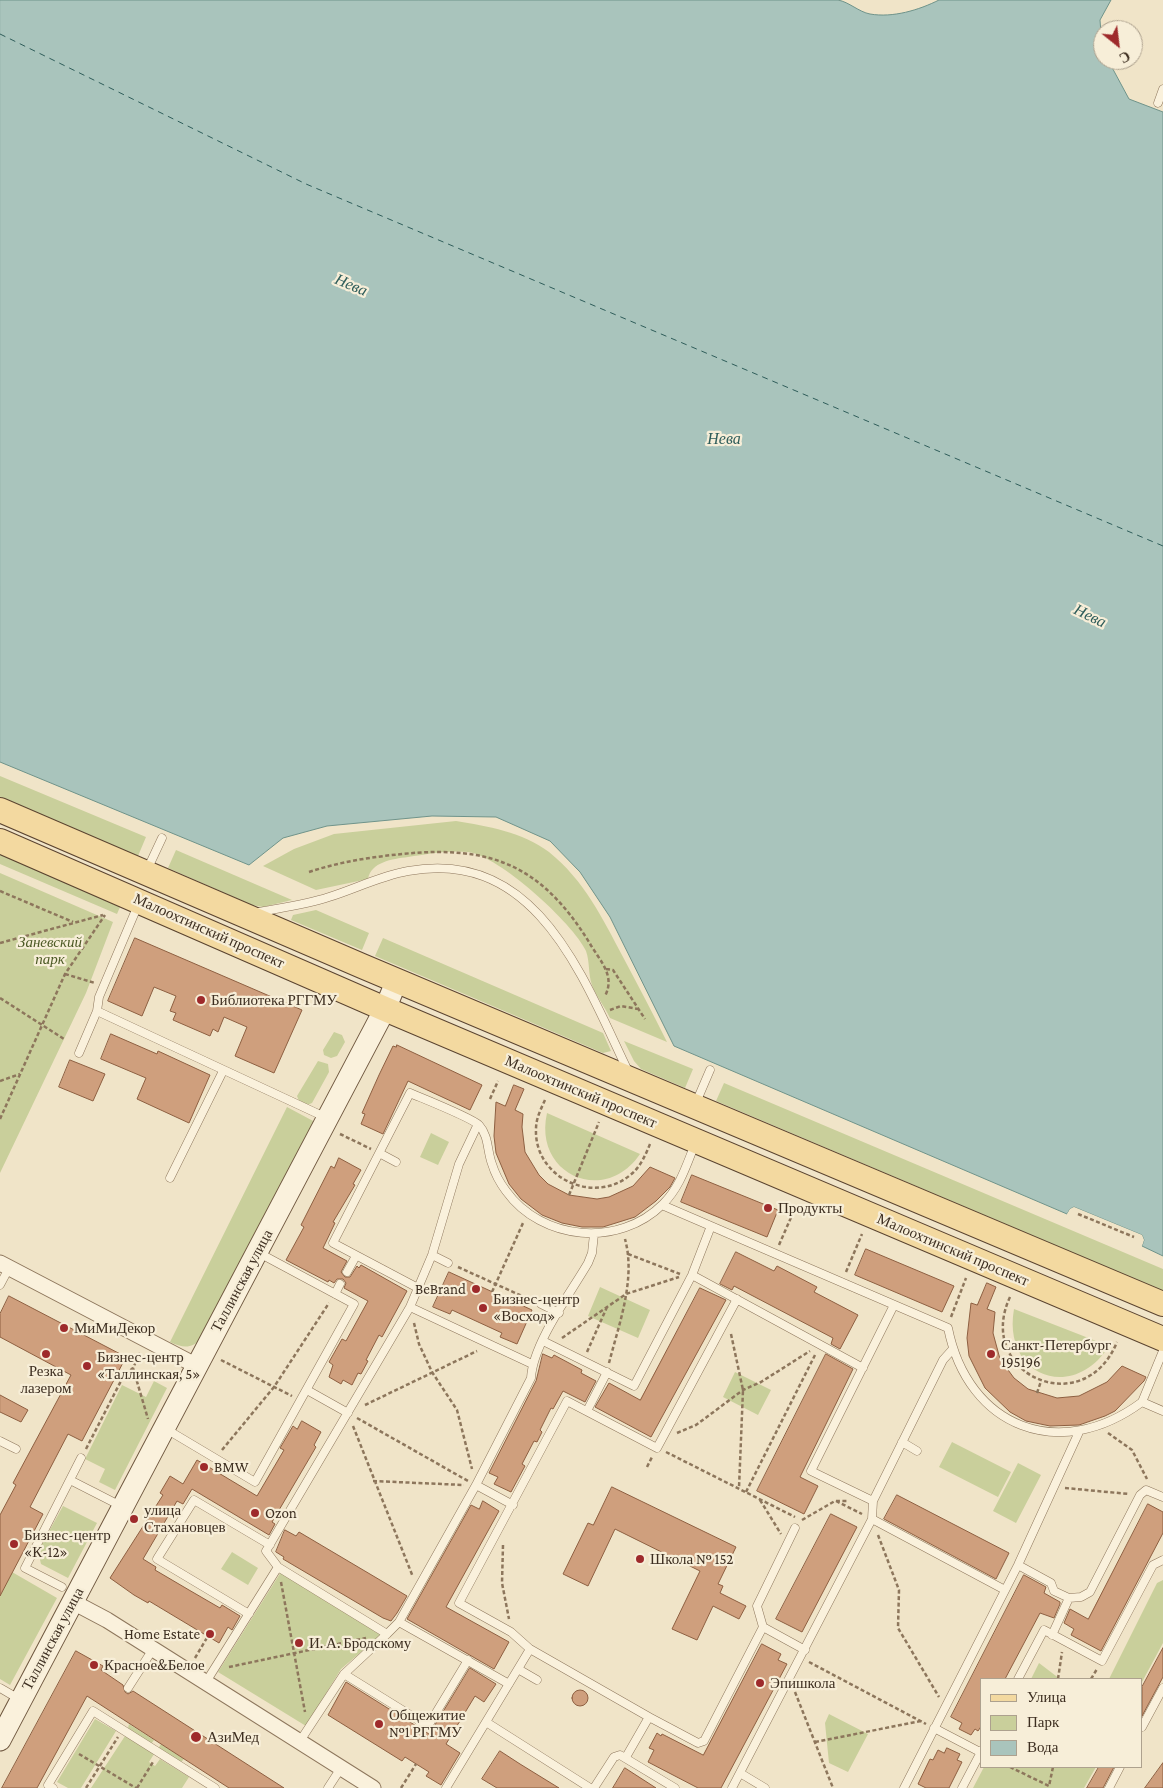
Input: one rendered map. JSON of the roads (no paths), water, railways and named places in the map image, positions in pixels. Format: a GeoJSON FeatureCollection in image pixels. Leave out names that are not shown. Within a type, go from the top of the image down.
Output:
{"type":"FeatureCollection","features":[{"type":"Feature","properties":{"kind":"main road","name":"Малоохтинский проспект"},"geometry":{"type":"LineString","coordinates":[[0,810],[1163,1304]]}},
{"type":"Feature","properties":{"kind":"main road","name":"Малоохтинский проспект"},"geometry":{"type":"LineString","coordinates":[[0,841],[384,1009],[1163,1339]]}},
{"type":"Feature","properties":{"kind":"street","name":"Таллинская улица"},"geometry":{"type":"LineString","coordinates":[[1,1734],[21,1700],[67,1595],[123,1507],[156,1424],[207,1362],[257,1252],[384,1009],[397,980]]}},
{"type":"Feature","properties":{"kind":"street"},"geometry":{"type":"LineString","coordinates":[[4,1266],[207,1362]]}},
{"type":"Feature","properties":{"kind":"street"},"geometry":{"type":"LineString","coordinates":[[67,1595],[153,1649],[209,1676],[300,1742],[373,1788]]}},
{"type":"Feature","properties":{"kind":"lane"},"geometry":{"type":"LineString","coordinates":[[1158,103],[1163,89]]}},
{"type":"Feature","properties":{"kind":"lane"},"geometry":{"type":"LineString","coordinates":[[146,872],[162,838]]}},
{"type":"Feature","properties":{"kind":"lane"},"geometry":{"type":"LineString","coordinates":[[245,915],[327,898],[364,884],[408,871],[452,868],[476,872],[503,884],[522,897],[542,915],[571,959],[599,1010],[632,1080]]}},
{"type":"Feature","properties":{"kind":"lane"},"geometry":{"type":"LineString","coordinates":[[79,1053],[97,1011],[103,986],[140,901]]}},
{"type":"Feature","properties":{"kind":"lane"},"geometry":{"type":"LineString","coordinates":[[97,1011],[223,1070],[325,1122]]}},
{"type":"Feature","properties":{"kind":"lane"},"geometry":{"type":"LineString","coordinates":[[170,1178],[223,1070]]}},
{"type":"Feature","properties":{"kind":"lane"},"geometry":{"type":"LineString","coordinates":[[695,1106],[710,1070]]}},
{"type":"Feature","properties":{"kind":"lane"},"geometry":{"type":"LineString","coordinates":[[418,1288],[334,1243],[381,1154],[410,1093],[478,1124],[486,1136],[492,1165],[498,1179],[516,1203],[527,1213],[555,1228],[594,1234],[623,1228],[649,1216],[662,1205],[678,1185],[697,1141]]}},
{"type":"Feature","properties":{"kind":"lane"},"geometry":{"type":"LineString","coordinates":[[387,1634],[278,1567],[266,1551],[410,1307],[432,1255],[459,1164],[478,1124]]}},
{"type":"Feature","properties":{"kind":"lane"},"geometry":{"type":"LineString","coordinates":[[381,1154],[396,1162]]}},
{"type":"Feature","properties":{"kind":"lane"},"geometry":{"type":"LineString","coordinates":[[662,1205],[948,1328],[952,1350],[968,1383],[980,1397],[1001,1415],[1034,1428],[1052,1432],[1079,1432],[1099,1427],[1122,1417],[1142,1402],[1163,1350]]}},
{"type":"Feature","properties":{"kind":"lane"},"geometry":{"type":"LineString","coordinates":[[543,1341],[634,1386],[692,1275],[711,1226]]}},
{"type":"Feature","properties":{"kind":"lane"},"geometry":{"type":"LineString","coordinates":[[300,1742],[344,1674],[399,1622],[419,1588],[476,1485],[531,1378],[532,1364],[543,1341],[588,1263],[592,1253],[594,1234]]}},
{"type":"Feature","properties":{"kind":"lane"},"geometry":{"type":"LineString","coordinates":[[156,1424],[256,1482],[354,1304],[257,1252]]}},
{"type":"Feature","properties":{"kind":"lane"},"geometry":{"type":"LineString","coordinates":[[432,1255],[448,1263]]}},
{"type":"Feature","properties":{"kind":"lane"},"geometry":{"type":"LineString","coordinates":[[347,1272],[356,1256]]}},
{"type":"Feature","properties":{"kind":"lane"},"geometry":{"type":"LineString","coordinates":[[0,1285],[4,1266]]}},
{"type":"Feature","properties":{"kind":"lane"},"geometry":{"type":"LineString","coordinates":[[692,1275],[863,1368]]}},
{"type":"Feature","properties":{"kind":"lane"},"geometry":{"type":"LineString","coordinates":[[335,1294],[340,1284]]}},
{"type":"Feature","properties":{"kind":"lane"},"geometry":{"type":"LineString","coordinates":[[737,1299],[657,1448],[566,1401],[513,1505],[459,1603],[511,1632],[530,1649],[698,1743],[704,1741],[764,1627]]}},
{"type":"Feature","properties":{"kind":"lane"},"geometry":{"type":"LineString","coordinates":[[541,1304],[559,1313]]}},
{"type":"Feature","properties":{"kind":"lane"},"geometry":{"type":"LineString","coordinates":[[873,1501],[811,1471],[894,1305]]}},
{"type":"Feature","properties":{"kind":"lane"},"geometry":{"type":"LineString","coordinates":[[410,1307],[532,1364]]}},
{"type":"Feature","properties":{"kind":"lane"},"geometry":{"type":"LineString","coordinates":[[732,1788],[806,1650],[872,1519],[873,1501],[943,1360],[952,1350]]}},
{"type":"Feature","properties":{"kind":"lane"},"geometry":{"type":"LineString","coordinates":[[587,1411],[607,1372]]}},
{"type":"Feature","properties":{"kind":"lane"},"geometry":{"type":"LineString","coordinates":[[307,1390],[348,1413]]}},
{"type":"Feature","properties":{"kind":"lane"},"geometry":{"type":"LineString","coordinates":[[1142,1402],[1163,1411]]}},
{"type":"Feature","properties":{"kind":"lane"},"geometry":{"type":"LineString","coordinates":[[904,1788],[1018,1565],[1079,1432]]}},
{"type":"Feature","properties":{"kind":"lane"},"geometry":{"type":"LineString","coordinates":[[0,1441],[16,1449]]}},
{"type":"Feature","properties":{"kind":"lane"},"geometry":{"type":"LineString","coordinates":[[902,1442],[917,1451]]}},
{"type":"Feature","properties":{"kind":"lane"},"geometry":{"type":"LineString","coordinates":[[67,1595],[25,1568],[81,1458]]}},
{"type":"Feature","properties":{"kind":"lane"},"geometry":{"type":"LineString","coordinates":[[70,1480],[123,1507]]}},
{"type":"Feature","properties":{"kind":"lane"},"geometry":{"type":"LineString","coordinates":[[476,1485],[513,1505]]}},
{"type":"Feature","properties":{"kind":"lane"},"geometry":{"type":"LineString","coordinates":[[1018,1565],[1051,1583],[1054,1591],[1069,1598],[1090,1592],[1140,1495],[1146,1490],[1163,1497]]}},
{"type":"Feature","properties":{"kind":"lane"},"geometry":{"type":"LineString","coordinates":[[249,1614],[157,1559],[194,1500],[270,1545]]}},
{"type":"Feature","properties":{"kind":"lane"},"geometry":{"type":"LineString","coordinates":[[872,1519],[1005,1590]]}},
{"type":"Feature","properties":{"kind":"lane"},"geometry":{"type":"LineString","coordinates":[[795,1528],[757,1606],[764,1627],[806,1650]]}},
{"type":"Feature","properties":{"kind":"lane"},"geometry":{"type":"LineString","coordinates":[[1019,1678],[1044,1630],[1102,1661],[1153,1565],[1163,1560]]}},
{"type":"Feature","properties":{"kind":"lane"},"geometry":{"type":"LineString","coordinates":[[209,1676],[278,1567]]}},
{"type":"Feature","properties":{"kind":"lane"},"geometry":{"type":"LineString","coordinates":[[1052,1634],[1069,1598]]}},
{"type":"Feature","properties":{"kind":"lane"},"geometry":{"type":"LineString","coordinates":[[399,1622],[509,1684]]}},
{"type":"Feature","properties":{"kind":"lane"},"geometry":{"type":"LineString","coordinates":[[128,1688],[153,1649]]}},
{"type":"Feature","properties":{"kind":"lane"},"geometry":{"type":"LineString","coordinates":[[446,1788],[530,1649]]}},
{"type":"Feature","properties":{"kind":"lane"},"geometry":{"type":"LineString","coordinates":[[344,1674],[428,1726],[468,1660]]}},
{"type":"Feature","properties":{"kind":"lane"},"geometry":{"type":"LineString","coordinates":[[518,1668],[537,1680]]}},
{"type":"Feature","properties":{"kind":"lane"},"geometry":{"type":"LineString","coordinates":[[0,1688],[21,1700]]}},
{"type":"Feature","properties":{"kind":"lane"},"geometry":{"type":"LineString","coordinates":[[1143,1725],[1163,1688]]}},
{"type":"Feature","properties":{"kind":"lane"},"geometry":{"type":"LineString","coordinates":[[53,1788],[48,1785],[93,1710],[110,1717],[122,1730],[214,1788]]}},
{"type":"Feature","properties":{"kind":"lane"},"geometry":{"type":"LineString","coordinates":[[626,1757],[649,1717]]}},
{"type":"Feature","properties":{"kind":"lane"},"geometry":{"type":"LineString","coordinates":[[486,1722],[592,1788],[614,1757],[626,1757],[671,1787]]}},
{"type":"Feature","properties":{"kind":"lane"},"geometry":{"type":"LineString","coordinates":[[934,1728],[980,1751]]}},
{"type":"Feature","properties":{"kind":"lane"},"geometry":{"type":"LineString","coordinates":[[962,1788],[980,1753]]}},
{"type":"Feature","properties":{"kind":"lane"},"geometry":{"type":"LineString","coordinates":[[328,1788],[341,1768]]}},
{"type":"Feature","properties":{"kind":"lane"},"geometry":{"type":"LineString","coordinates":[[1109,1788],[1119,1768]]}},
{"type":"Feature","properties":{"kind":"lane"},"geometry":{"type":"LineString","coordinates":[[740,1773],[766,1788]]}},
{"type":"Feature","properties":{"kind":"water","name":"Нева"},"geometry":{"type":"Polygon","coordinates":[[[0,0],[838,0],[866,13],[888,15],[923,7],[939,0],[1111,0],[1100,20],[1093,20],[1093,70],[1113,70],[1129,99],[1163,112],[1163,1256],[1142,1246],[1144,1240],[1142,1235],[1074,1207],[1067,1214],[674,1046],[610,917],[580,872],[550,841],[496,817],[432,816],[327,826],[283,838],[249,865],[0,762],[0,0]]]}},
{"type":"Feature","properties":{"kind":"place","name":"Библиотека РГГМУ"},"geometry":{"type":"Point","coordinates":[201,1000]}},
{"type":"Feature","properties":{"kind":"place","name":"Продукты"},"geometry":{"type":"Point","coordinates":[768,1208]}},
{"type":"Feature","properties":{"kind":"place","name":"BeBrand"},"geometry":{"type":"Point","coordinates":[476,1289]}},
{"type":"Feature","properties":{"kind":"place","name":"Бизнес-центр «Восход»"},"geometry":{"type":"Point","coordinates":[483,1308]}},
{"type":"Feature","properties":{"kind":"place","name":"МиМиДекор"},"geometry":{"type":"Point","coordinates":[64,1328]}},
{"type":"Feature","properties":{"kind":"place","name":"Резка лазером"},"geometry":{"type":"Point","coordinates":[46,1354]}},
{"type":"Feature","properties":{"kind":"place","name":"Санкт-Петербург 195196"},"geometry":{"type":"Point","coordinates":[991,1354]}},
{"type":"Feature","properties":{"kind":"place","name":"Бизнес-центр «Таллинская, 5»"},"geometry":{"type":"Point","coordinates":[87,1366]}},
{"type":"Feature","properties":{"kind":"place","name":"BMW"},"geometry":{"type":"Point","coordinates":[204,1467]}},
{"type":"Feature","properties":{"kind":"place","name":"Ozon"},"geometry":{"type":"Point","coordinates":[255,1513]}},
{"type":"Feature","properties":{"kind":"place","name":"улица Стахановцев"},"geometry":{"type":"Point","coordinates":[134,1519]}},
{"type":"Feature","properties":{"kind":"place","name":"Бизнес-центр «К-12»"},"geometry":{"type":"Point","coordinates":[14,1544]}},
{"type":"Feature","properties":{"kind":"place","name":"Школа № 152"},"geometry":{"type":"Point","coordinates":[640,1559]}},
{"type":"Feature","properties":{"kind":"place","name":"Home Estate"},"geometry":{"type":"Point","coordinates":[210,1634]}},
{"type":"Feature","properties":{"kind":"place","name":"И. А. Бродскому"},"geometry":{"type":"Point","coordinates":[299,1643]}},
{"type":"Feature","properties":{"kind":"place","name":"Красное&Белое"},"geometry":{"type":"Point","coordinates":[94,1665]}},
{"type":"Feature","properties":{"kind":"place","name":"Эпишкола"},"geometry":{"type":"Point","coordinates":[760,1683]}},
{"type":"Feature","properties":{"kind":"place","name":"Общежитие №1 РГГМУ"},"geometry":{"type":"Point","coordinates":[379,1724]}},
{"type":"Feature","properties":{"kind":"place","name":"АзиМед"},"geometry":{"type":"Point","coordinates":[196,1737]}},
{"type":"Feature","properties":{"kind":"park label","name":"Заневский парк"},"geometry":{"type":"Point","coordinates":[50,950]}}]}
